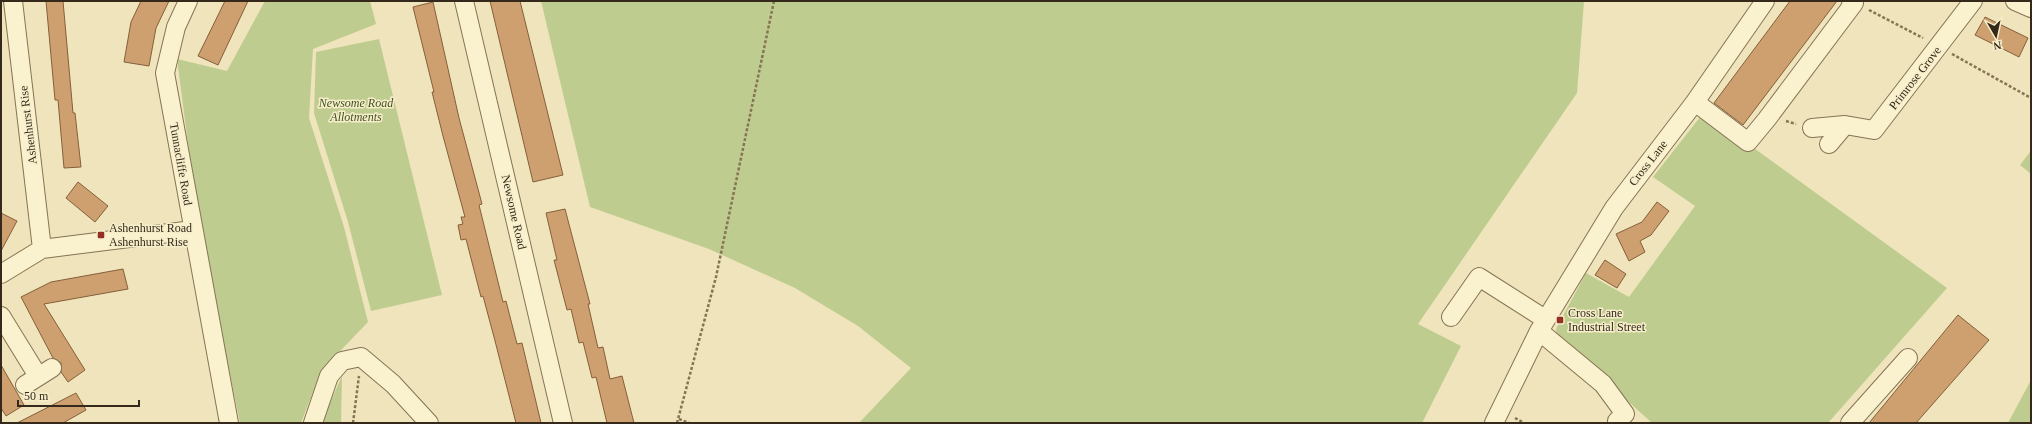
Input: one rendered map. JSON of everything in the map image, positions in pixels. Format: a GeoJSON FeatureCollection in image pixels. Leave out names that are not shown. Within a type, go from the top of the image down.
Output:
{"type":"FeatureCollection","features":[{"type":"Feature","properties":{"kind":"street","name":"Ashenhurst Rise"},"geometry":{"type":"LineString","coordinates":[[13,1],[42,250]]}},
{"type":"Feature","properties":{"kind":"street","name":"Tunnacliffe Road"},"geometry":{"type":"LineString","coordinates":[[188,1],[176,27],[164,73],[229,423]]}},
{"type":"Feature","properties":{"kind":"street","name":"Newsome Road"},"geometry":{"type":"LineString","coordinates":[[464,1],[563,423]]}},
{"type":"Feature","properties":{"kind":"street","name":"Cross Lane"},"geometry":{"type":"LineString","coordinates":[[1494,423],[1542,325],[1614,208],[1695,102],[1765,1]]}},
{"type":"Feature","properties":{"kind":"street","name":"Primrose Grove"},"geometry":{"type":"LineString","coordinates":[[1812,128],[1845,125],[1874,130],[1933,43],[1973,1]]}},
{"type":"Feature","properties":{"kind":"street"},"geometry":{"type":"LineString","coordinates":[[2016,1],[2031,8]]}},
{"type":"Feature","properties":{"kind":"street"},"geometry":{"type":"LineString","coordinates":[[1695,102],[1748,142],[1767,120],[1853,2]]}},
{"type":"Feature","properties":{"kind":"street"},"geometry":{"type":"LineString","coordinates":[[1829,144],[1845,125]]}},
{"type":"Feature","properties":{"kind":"street"},"geometry":{"type":"LineString","coordinates":[[1,274],[42,250],[193,230]]}},
{"type":"Feature","properties":{"kind":"street"},"geometry":{"type":"LineString","coordinates":[[1452,317],[1479,277],[1542,325],[1604,384],[1625,414],[1617,421]]}},
{"type":"Feature","properties":{"kind":"street"},"geometry":{"type":"LineString","coordinates":[[1,316],[38,376]]}},
{"type":"Feature","properties":{"kind":"street"},"geometry":{"type":"LineString","coordinates":[[312,423],[329,376],[342,361],[361,357],[393,384],[429,423]]}},
{"type":"Feature","properties":{"kind":"street"},"geometry":{"type":"LineString","coordinates":[[1850,423],[1908,358]]}},
{"type":"Feature","properties":{"kind":"path"},"geometry":{"type":"LineString","coordinates":[[678,423],[710,304],[774,1]]}},
{"type":"Feature","properties":{"kind":"path"},"geometry":{"type":"LineString","coordinates":[[1853,2],[1933,43],[2031,98]]}},
{"type":"Feature","properties":{"kind":"path"},"geometry":{"type":"LineString","coordinates":[[1767,120],[1787,122],[1812,128]]}},
{"type":"Feature","properties":{"kind":"path"},"geometry":{"type":"LineString","coordinates":[[353,423],[361,357]]}},
{"type":"Feature","properties":{"kind":"path"},"geometry":{"type":"LineString","coordinates":[[679,419],[689,423]]}},
{"type":"Feature","properties":{"kind":"green space"},"geometry":{"type":"Polygon","coordinates":[[[265,1],[370,1],[376,24],[313,49],[309,118],[344,227],[368,322],[321,371],[301,423],[240,423],[198,220],[177,59],[227,71],[265,1]]]}},
{"type":"Feature","properties":{"kind":"green space"},"geometry":{"type":"Polygon","coordinates":[[[541,1],[1584,1],[1577,93],[1418,324],[1461,346],[1422,423],[859,423],[911,368],[858,326],[795,288],[709,249],[590,207],[541,1]]]}},
{"type":"Feature","properties":{"kind":"green space","name":"Newsome Road Allotments"},"geometry":{"type":"Polygon","coordinates":[[[379,39],[442,295],[371,311],[348,222],[314,113],[316,52],[379,39]]]}},
{"type":"Feature","properties":{"kind":"green space"},"geometry":{"type":"Polygon","coordinates":[[[1704,112],[1947,288],[1828,423],[1652,423],[1555,335],[1557,327],[1586,273],[1629,297],[1695,206],[1653,177],[1704,112]]]}},
{"type":"Feature","properties":{"kind":"green space"},"geometry":{"type":"Polygon","coordinates":[[[2031,152],[2031,174],[2020,165],[2031,152]]]}},
{"type":"Feature","properties":{"kind":"green space"},"geometry":{"type":"Polygon","coordinates":[[[342,376],[341,423],[321,423],[342,376]]]}},
{"type":"Feature","properties":{"kind":"green space"},"geometry":{"type":"Polygon","coordinates":[[[2031,380],[2031,423],[2008,423],[2031,380]]]}},
{"type":"Feature","properties":{"kind":"building"},"geometry":{"type":"Polygon","coordinates":[[[46,1],[63,1],[73,113],[75,113],[81,167],[64,168],[58,100],[55,100],[46,1]]]}},
{"type":"Feature","properties":{"kind":"building"},"geometry":{"type":"Polygon","coordinates":[[[141,1],[169,1],[156,28],[149,66],[124,62],[131,22],[141,1]]]}},
{"type":"Feature","properties":{"kind":"building"},"geometry":{"type":"Polygon","coordinates":[[[225,1],[248,1],[218,65],[198,56],[225,1]]]}},
{"type":"Feature","properties":{"kind":"building"},"geometry":{"type":"Polygon","coordinates":[[[490,1],[520,1],[563,175],[533,182],[490,1]]]}},
{"type":"Feature","properties":{"kind":"building"},"geometry":{"type":"Polygon","coordinates":[[[1790,1],[1837,1],[1743,125],[1714,103],[1790,1]]]}},
{"type":"Feature","properties":{"kind":"building"},"geometry":{"type":"Polygon","coordinates":[[[433,2],[459,118],[482,204],[479,205],[503,302],[506,301],[517,344],[522,343],[541,423],[516,423],[483,296],[481,297],[466,239],[461,240],[458,225],[463,224],[461,217],[465,217],[432,92],[434,92],[413,7],[433,2]]]}},
{"type":"Feature","properties":{"kind":"building"},"geometry":{"type":"Polygon","coordinates":[[[1985,17],[2028,38],[2019,57],[1975,35],[1985,17]]]}},
{"type":"Feature","properties":{"kind":"building"},"geometry":{"type":"Polygon","coordinates":[[[78,182],[108,206],[95,222],[66,198],[78,182]]]}},
{"type":"Feature","properties":{"kind":"building"},"geometry":{"type":"Polygon","coordinates":[[[1657,202],[1669,211],[1651,235],[1640,241],[1645,252],[1629,261],[1616,234],[1642,222],[1657,202]]]}},
{"type":"Feature","properties":{"kind":"building"},"geometry":{"type":"Polygon","coordinates":[[[565,209],[590,304],[588,304],[598,348],[603,347],[610,379],[622,376],[634,423],[607,423],[596,377],[592,378],[583,342],[579,343],[571,309],[567,310],[554,260],[557,260],[546,213],[565,209]]]}},
{"type":"Feature","properties":{"kind":"building"},"geometry":{"type":"Polygon","coordinates":[[[1,213],[17,221],[1,251],[1,213]]]}},
{"type":"Feature","properties":{"kind":"building"},"geometry":{"type":"Polygon","coordinates":[[[1605,260],[1626,274],[1617,288],[1595,275],[1605,260]]]}},
{"type":"Feature","properties":{"kind":"building"},"geometry":{"type":"Polygon","coordinates":[[[123,269],[128,289],[44,304],[85,370],[68,382],[61,372],[61,363],[53,358],[21,297],[51,282],[123,269]]]}},
{"type":"Feature","properties":{"kind":"building"},"geometry":{"type":"Polygon","coordinates":[[[1958,315],[1989,340],[1916,423],[1869,423],[1958,315]]]}},
{"type":"Feature","properties":{"kind":"building"},"geometry":{"type":"Polygon","coordinates":[[[1,365],[24,405],[6,416],[1,408],[1,365]]]}},
{"type":"Feature","properties":{"kind":"building"},"geometry":{"type":"Polygon","coordinates":[[[76,393],[86,410],[63,423],[17,423],[76,393]]]}},
{"type":"Feature","properties":{"kind":"place","name":"Ashenhurst Road Ashenhurst Rise"},"geometry":{"type":"Point","coordinates":[101,235]}},
{"type":"Feature","properties":{"kind":"place","name":"Cross Lane Industrial Street"},"geometry":{"type":"Point","coordinates":[1560,320]}}]}
